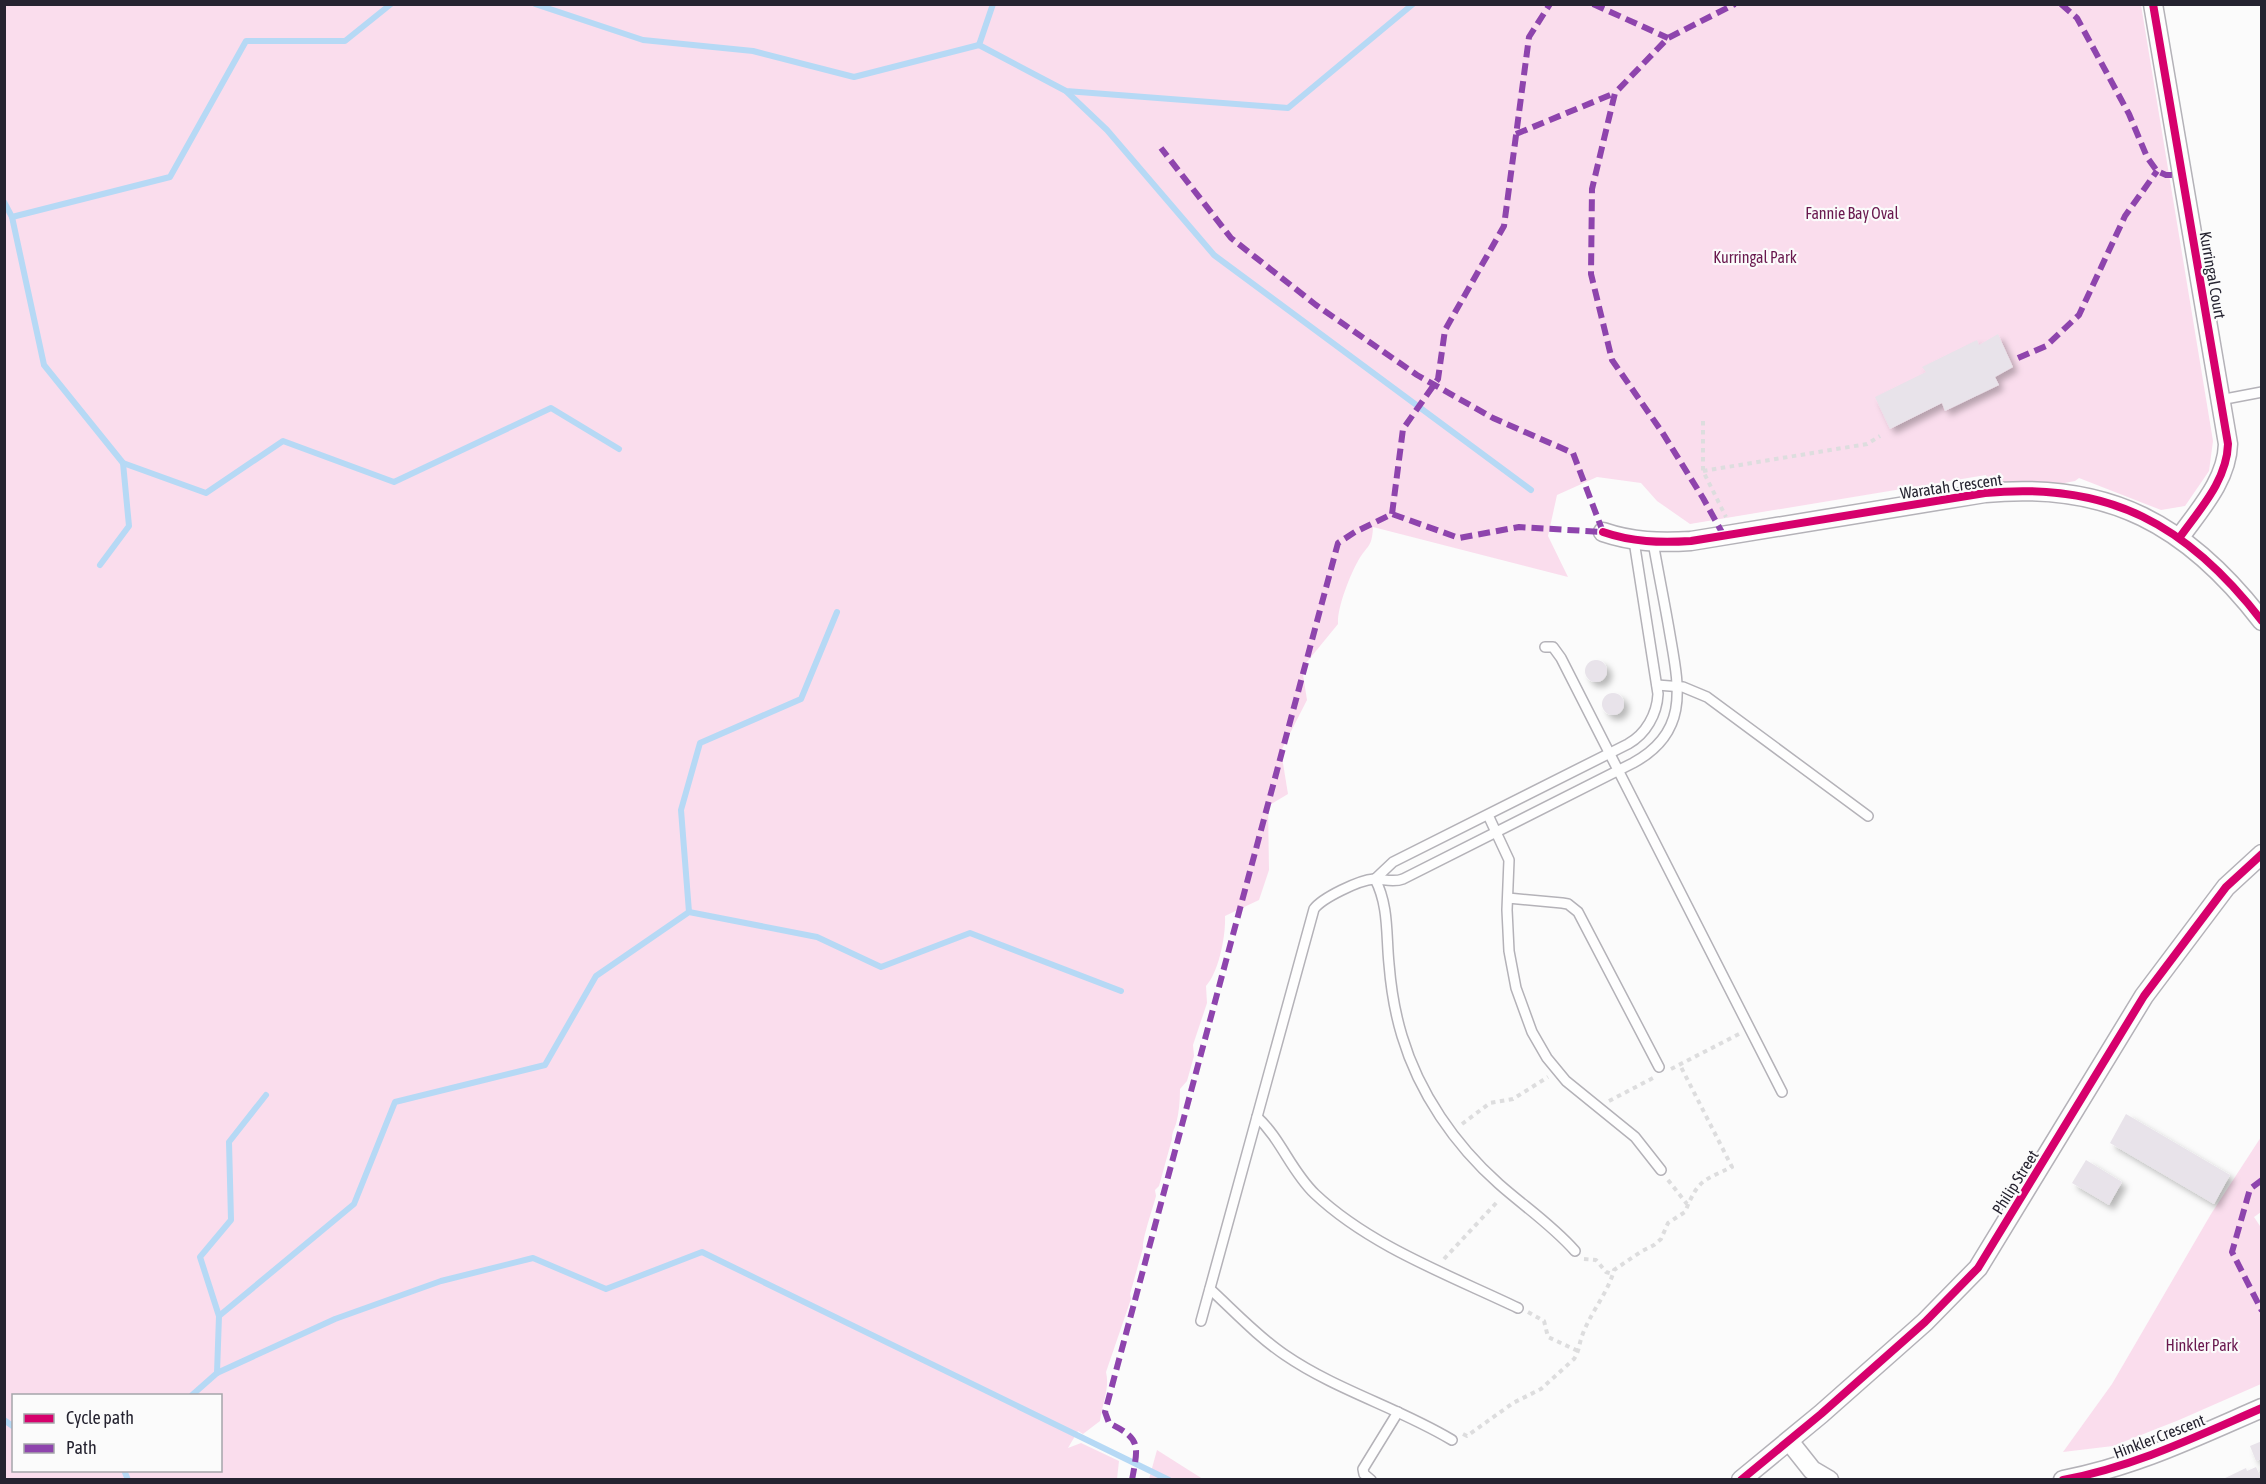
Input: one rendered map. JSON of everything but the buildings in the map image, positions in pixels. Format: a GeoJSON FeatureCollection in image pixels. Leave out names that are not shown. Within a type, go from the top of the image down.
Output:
{"type":"FeatureCollection","features":[{"type":"Feature","properties":{"kind":"street","name":"Kurringal Court"},"geometry":{"type":"LineString","coordinates":[[2153,4],[2228,444],[2227,458],[2218,482],[2180,537]]}},
{"type":"Feature","properties":{"kind":"street","name":"Waratah Crescent"},"geometry":{"type":"LineString","coordinates":[[1603,532],[1634,541],[1691,541],[1985,493],[2015,490],[2048,492],[2118,506],[2153,521],[2180,537],[2228,580],[2262,621]]}},
{"type":"Feature","properties":{"kind":"street","name":"Philip Street"},"geometry":{"type":"LineString","coordinates":[[1741,1479],[1789,1441],[1925,1322],[1978,1268],[2144,996],[2226,887],[2262,854]]}},
{"type":"Feature","properties":{"kind":"street","name":"Hinkler Crescent"},"geometry":{"type":"LineString","coordinates":[[2063,1479],[2089,1475],[2154,1455],[2262,1408]]}},
{"type":"Feature","properties":{"kind":"street"},"geometry":{"type":"LineString","coordinates":[[1789,1441],[1812,1470],[1828,1479]]}},
{"type":"Feature","properties":{"kind":"lane"},"geometry":{"type":"LineString","coordinates":[[2220,400],[2262,392]]}},
{"type":"Feature","properties":{"kind":"lane"},"geometry":{"type":"LineString","coordinates":[[1375,879],[1393,862],[1633,741],[1647,726],[1656,709],[1657,685],[1634,541]]}},
{"type":"Feature","properties":{"kind":"lane"},"geometry":{"type":"LineString","coordinates":[[1201,1321],[1314,909],[1322,901],[1360,882],[1375,879],[1395,882],[1403,879],[1619,771],[1647,755],[1662,739],[1674,717],[1678,686],[1653,542]]}},
{"type":"Feature","properties":{"kind":"lane"},"geometry":{"type":"LineString","coordinates":[[1545,647],[1556,649],[1782,1092]]}},
{"type":"Feature","properties":{"kind":"lane"},"geometry":{"type":"LineString","coordinates":[[1657,685],[1678,686],[1707,697],[1868,816]]}},
{"type":"Feature","properties":{"kind":"lane"},"geometry":{"type":"LineString","coordinates":[[1488,815],[1509,860],[1509,951],[1520,1003],[1532,1032],[1557,1070],[1577,1091],[1635,1137],[1661,1170]]}},
{"type":"Feature","properties":{"kind":"lane"},"geometry":{"type":"LineString","coordinates":[[1375,879],[1385,905],[1392,993],[1403,1038],[1427,1094],[1451,1132],[1481,1167],[1547,1222],[1575,1251]]}},
{"type":"Feature","properties":{"kind":"lane"},"geometry":{"type":"LineString","coordinates":[[1508,898],[1563,903],[1578,912],[1659,1067]]}},
{"type":"Feature","properties":{"kind":"lane"},"geometry":{"type":"LineString","coordinates":[[1257,1117],[1270,1130],[1302,1180],[1327,1205],[1359,1229],[1379,1241],[1518,1308]]}},
{"type":"Feature","properties":{"kind":"lane"},"geometry":{"type":"LineString","coordinates":[[1210,1289],[1283,1354],[1379,1405],[1426,1424],[1452,1440]]}},
{"type":"Feature","properties":{"kind":"lane"},"geometry":{"type":"LineString","coordinates":[[1371,1479],[1364,1474],[1363,1469],[1398,1412]]}},
{"type":"Feature","properties":{"kind":"path"},"geometry":{"type":"LineString","coordinates":[[1703,420],[1703,471],[1734,534]]}},
{"type":"Feature","properties":{"kind":"path"},"geometry":{"type":"LineString","coordinates":[[1703,471],[1867,444],[1880,436]]}},
{"type":"Feature","properties":{"kind":"path"},"geometry":{"type":"LineString","coordinates":[[1598,1107],[1750,1028]]}},
{"type":"Feature","properties":{"kind":"path"},"geometry":{"type":"LineString","coordinates":[[1452,1440],[1458,1432],[1467,1436],[1513,1403],[1540,1389],[1575,1358],[1586,1326],[1616,1269],[1658,1243],[1668,1223],[1685,1212],[1699,1184],[1732,1167],[1680,1065]]}},
{"type":"Feature","properties":{"kind":"path"},"geometry":{"type":"LineString","coordinates":[[1451,1132],[1490,1103],[1513,1099],[1557,1070]]}},
{"type":"Feature","properties":{"kind":"path"},"geometry":{"type":"LineString","coordinates":[[1661,1170],[1687,1204]]}},
{"type":"Feature","properties":{"kind":"path"},"geometry":{"type":"LineString","coordinates":[[1435,1268],[1508,1191]]}},
{"type":"Feature","properties":{"kind":"path"},"geometry":{"type":"LineString","coordinates":[[1575,1251],[1580,1258],[1596,1260],[1606,1272],[1613,1274]]}},
{"type":"Feature","properties":{"kind":"path"},"geometry":{"type":"LineString","coordinates":[[1518,1308],[1542,1319],[1549,1338],[1578,1351]]}},
{"type":"Feature","properties":{"kind":"green space"},"geometry":{"type":"Polygon","coordinates":[[[5,5],[2141,5],[2213,441],[2209,471],[2185,506],[2161,510],[2079,478],[2075,481],[2038,488],[1988,482],[1986,475],[1690,524],[1657,501],[1641,483],[1597,477],[1557,495],[1548,536],[1568,577],[1373,527],[1370,543],[1355,567],[1345,592],[1338,624],[1302,668],[1307,700],[1281,751],[1288,794],[1268,806],[1269,870],[1259,900],[1225,916],[1221,953],[1215,972],[1206,986],[1207,1003],[1193,1045],[1194,1056],[1187,1081],[1180,1089],[1177,1120],[1159,1186],[1155,1190],[1156,1196],[1130,1294],[1131,1299],[1106,1372],[1106,1390],[1100,1421],[1083,1434],[1078,1431],[1068,1448],[1081,1443],[1119,1461],[1117,1479],[5,1480],[5,5]]]}},
{"type":"Feature","properties":{"kind":"green space","name":"Hinkler Park"},"geometry":{"type":"Polygon","coordinates":[[[2261,1137],[2261,1212],[2254,1217],[2262,1229],[2261,1384],[2113,1446],[2063,1452],[2112,1384],[2211,1214],[2261,1137]]]}},
{"type":"Feature","properties":{"kind":"green space"},"geometry":{"type":"Polygon","coordinates":[[[1157,1450],[1198,1476],[1203,1479],[1149,1479],[1157,1450]]]}},
{"type":"Feature","properties":{"kind":"waterway"},"geometry":{"type":"LineString","coordinates":[[4,202],[12,217],[170,177],[246,41],[345,41],[391,4]]}},
{"type":"Feature","properties":{"kind":"waterway"},"geometry":{"type":"LineString","coordinates":[[535,4],[643,40],[753,51],[854,77],[979,45],[1066,91],[1288,108],[1413,4]]}},
{"type":"Feature","properties":{"kind":"waterway"},"geometry":{"type":"LineString","coordinates":[[979,45],[993,4]]}},
{"type":"Feature","properties":{"kind":"waterway"},"geometry":{"type":"LineString","coordinates":[[1067,92],[1107,130],[1214,255],[1531,490]]}},
{"type":"Feature","properties":{"kind":"waterway"},"geometry":{"type":"LineString","coordinates":[[12,217],[44,365],[123,463],[206,493],[283,441],[394,482],[551,408],[619,449]]}},
{"type":"Feature","properties":{"kind":"waterway"},"geometry":{"type":"LineString","coordinates":[[100,565],[129,526],[123,463]]}},
{"type":"Feature","properties":{"kind":"waterway"},"geometry":{"type":"LineString","coordinates":[[689,912],[681,810],[700,743],[801,699],[837,612]]}},
{"type":"Feature","properties":{"kind":"waterway"},"geometry":{"type":"LineString","coordinates":[[217,1373],[219,1316],[354,1204],[395,1102],[545,1065],[596,976],[689,912],[817,937],[881,967],[970,933],[1121,991]]}},
{"type":"Feature","properties":{"kind":"waterway"},"geometry":{"type":"LineString","coordinates":[[219,1316],[200,1257],[231,1220],[229,1142],[266,1095]]}},
{"type":"Feature","properties":{"kind":"waterway"},"geometry":{"type":"LineString","coordinates":[[193,1394],[217,1373],[335,1319],[441,1281],[533,1258],[606,1289],[702,1252],[1169,1480]]}},
{"type":"Feature","properties":{"kind":"waterway"},"geometry":{"type":"LineString","coordinates":[[4,1420],[12,1426]]}},
{"type":"Feature","properties":{"kind":"waterway"},"geometry":{"type":"LineString","coordinates":[[125,1472],[128,1480]]}},
{"type":"Feature","properties":{"kind":"marked path"},"geometry":{"type":"LineString","coordinates":[[1392,514],[1403,429],[1438,379],[1445,330],[1504,226],[1529,37],[1550,4]]}},
{"type":"Feature","properties":{"kind":"marked path"},"geometry":{"type":"LineString","coordinates":[[1593,4],[1668,38]]}},
{"type":"Feature","properties":{"kind":"marked path"},"geometry":{"type":"LineString","coordinates":[[1724,536],[1662,432],[1612,360],[1591,274],[1592,189],[1615,93],[1668,38],[1735,4]]}},
{"type":"Feature","properties":{"kind":"marked path"},"geometry":{"type":"LineString","coordinates":[[2061,4],[2077,18],[2129,114],[2147,157],[2157,171],[2166,175],[2182,175]]}},
{"type":"Feature","properties":{"kind":"marked path"},"geometry":{"type":"LineString","coordinates":[[1516,134],[1615,93]]}},
{"type":"Feature","properties":{"kind":"marked path"},"geometry":{"type":"LineString","coordinates":[[1132,1480],[1136,1459],[1135,1445],[1127,1434],[1109,1423],[1105,1412],[1338,543],[1392,514],[1459,538],[1519,527],[1603,532],[1573,453],[1493,418],[1417,375],[1316,305],[1231,238],[1161,148]]}},
{"type":"Feature","properties":{"kind":"marked path"},"geometry":{"type":"LineString","coordinates":[[2018,358],[2046,346],[2079,315],[2125,216],[2157,171]]}},
{"type":"Feature","properties":{"kind":"marked path"},"geometry":{"type":"LineString","coordinates":[[2262,1180],[2250,1189],[2232,1252],[2262,1311]]}},
{"type":"Feature","properties":{"kind":"cycle path"},"geometry":{"type":"LineString","coordinates":[[2153,4],[2228,444],[2218,482],[2180,537]]}},
{"type":"Feature","properties":{"kind":"cycle path"},"geometry":{"type":"LineString","coordinates":[[1603,532],[1646,541],[1691,541],[1985,493],[2029,491],[2070,494],[2108,503],[2142,516],[2175,535],[2205,559],[2234,587],[2262,621]]}},
{"type":"Feature","properties":{"kind":"cycle path"},"geometry":{"type":"LineString","coordinates":[[1741,1480],[1821,1414],[1925,1322],[1978,1268],[2144,996],[2226,887],[2262,854]]}},
{"type":"Feature","properties":{"kind":"cycle path"},"geometry":{"type":"LineString","coordinates":[[2063,1480],[2140,1459],[2262,1408]]}},
{"type":"Feature","properties":{"kind":"park label","name":"Fannie Bay Oval"},"geometry":{"type":"Point","coordinates":[1852,213]}},
{"type":"Feature","properties":{"kind":"park label","name":"Kurringal Park"},"geometry":{"type":"Point","coordinates":[1755,257]}}]}
